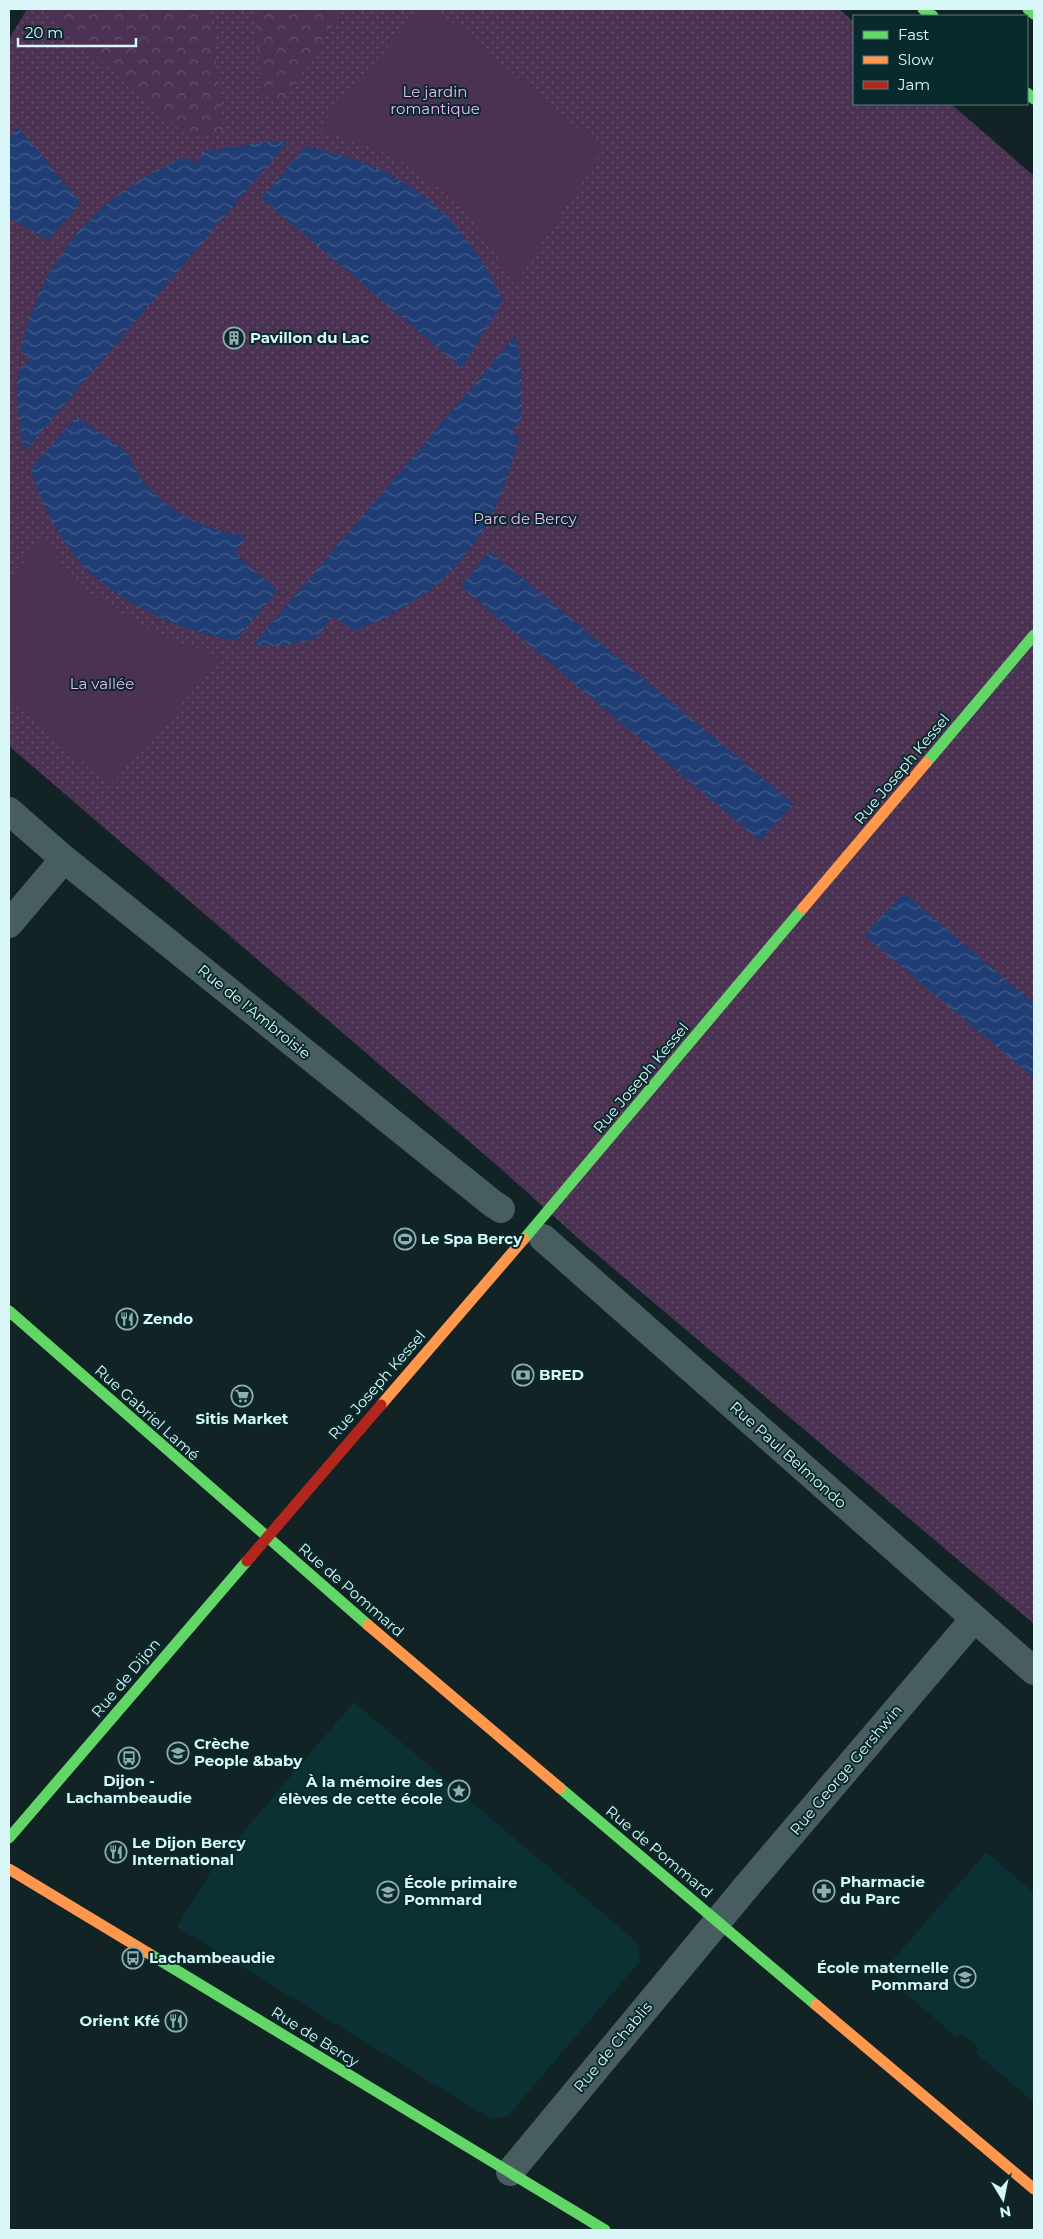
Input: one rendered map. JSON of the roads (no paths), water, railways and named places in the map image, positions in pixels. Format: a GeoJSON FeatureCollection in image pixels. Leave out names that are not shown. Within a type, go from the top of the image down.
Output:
{"type":"FeatureCollection","features":[{"type":"Feature","properties":{"kind":"street"},"geometry":{"type":"LineString","coordinates":[[1028,9],[1034,14]]}},
{"type":"Feature","properties":{"kind":"street","name":"Rue Joseph Kessel"},"geometry":{"type":"LineString","coordinates":[[266,1537],[568,1187],[1034,635]]}},
{"type":"Feature","properties":{"kind":"street","name":"Rue de l'Ambroisie"},"geometry":{"type":"LineString","coordinates":[[9,811],[64,859],[501,1209]]}},
{"type":"Feature","properties":{"kind":"street"},"geometry":{"type":"LineString","coordinates":[[9,924],[64,859]]}},
{"type":"Feature","properties":{"kind":"street","name":"Rue Paul Belmondo"},"geometry":{"type":"LineString","coordinates":[[543,1238],[1034,1671]]}},
{"type":"Feature","properties":{"kind":"street","name":"Rue Gabriel Lamé"},"geometry":{"type":"LineString","coordinates":[[9,1311],[266,1537]]}},
{"type":"Feature","properties":{"kind":"street","name":"Rue de Dijon"},"geometry":{"type":"LineString","coordinates":[[9,1838],[266,1537]]}},
{"type":"Feature","properties":{"kind":"street","name":"Rue de Pommard"},"geometry":{"type":"LineString","coordinates":[[266,1537],[1034,2189]]}},
{"type":"Feature","properties":{"kind":"street","name":"Rue George Gershwin"},"geometry":{"type":"LineString","coordinates":[[718,1922],[974,1619]]}},
{"type":"Feature","properties":{"kind":"street","name":"Rue de Bercy"},"geometry":{"type":"LineString","coordinates":[[9,1869],[604,2230]]}},
{"type":"Feature","properties":{"kind":"street","name":"Rue de Chablis"},"geometry":{"type":"LineString","coordinates":[[510,2172],[718,1922]]}},
{"type":"Feature","properties":{"kind":"water"},"geometry":{"type":"Polygon","coordinates":[[[18,127],[81,203],[48,240],[9,217],[9,138],[18,127]]]}},
{"type":"Feature","properties":{"kind":"water"},"geometry":{"type":"Polygon","coordinates":[[[270,141],[288,142],[24,452],[18,411],[17,378],[20,370],[30,359],[21,351],[29,318],[42,287],[58,258],[78,232],[101,209],[127,188],[156,171],[187,157],[195,163],[205,151],[270,141]]]}},
{"type":"Feature","properties":{"kind":"water"},"geometry":{"type":"Polygon","coordinates":[[[306,146],[372,166],[400,180],[425,197],[448,218],[487,269],[503,301],[462,368],[261,198],[306,146]]]}},
{"type":"Feature","properties":{"kind":"water"},"geometry":{"type":"Polygon","coordinates":[[[516,335],[522,375],[522,418],[511,431],[519,437],[497,504],[482,532],[463,557],[442,580],[417,599],[388,616],[354,631],[333,616],[316,639],[282,646],[253,645],[516,335]]]}},
{"type":"Feature","properties":{"kind":"water"},"geometry":{"type":"Polygon","coordinates":[[[76,417],[119,446],[128,455],[139,476],[150,489],[173,509],[201,524],[247,536],[235,554],[278,590],[235,641],[180,626],[128,601],[86,569],[66,544],[48,514],[31,469],[76,417]]]}},
{"type":"Feature","properties":{"kind":"water"},"geometry":{"type":"Polygon","coordinates":[[[490,551],[794,804],[760,841],[460,586],[490,551]]]}},
{"type":"Feature","properties":{"kind":"water"},"geometry":{"type":"Polygon","coordinates":[[[904,893],[1034,1003],[1034,1078],[864,935],[904,893]]]}},
{"type":"Feature","properties":{"kind":"place","name":"Pavillon du Lac"},"geometry":{"type":"Point","coordinates":[234,338]}},
{"type":"Feature","properties":{"kind":"place","name":"Le Spa Bercy"},"geometry":{"type":"Point","coordinates":[405,1239]}},
{"type":"Feature","properties":{"kind":"place","name":"Zendo"},"geometry":{"type":"Point","coordinates":[127,1319]}},
{"type":"Feature","properties":{"kind":"place","name":"BRED"},"geometry":{"type":"Point","coordinates":[523,1375]}},
{"type":"Feature","properties":{"kind":"place","name":"Sitis Market"},"geometry":{"type":"Point","coordinates":[242,1396]}},
{"type":"Feature","properties":{"kind":"place","name":"Crèche People &baby"},"geometry":{"type":"Point","coordinates":[178,1753]}},
{"type":"Feature","properties":{"kind":"place","name":"Dijon - Lachambeaudie"},"geometry":{"type":"Point","coordinates":[129,1758]}},
{"type":"Feature","properties":{"kind":"place","name":"À la mémoire des élèves de cette école"},"geometry":{"type":"Point","coordinates":[459,1791]}},
{"type":"Feature","properties":{"kind":"place","name":"Le Dijon Bercy International"},"geometry":{"type":"Point","coordinates":[116,1852]}},
{"type":"Feature","properties":{"kind":"place","name":"Pharmacie du Parc"},"geometry":{"type":"Point","coordinates":[824,1891]}},
{"type":"Feature","properties":{"kind":"place","name":"École primaire Pommard"},"geometry":{"type":"Point","coordinates":[388,1892]}},
{"type":"Feature","properties":{"kind":"place","name":"Lachambeaudie"},"geometry":{"type":"Point","coordinates":[133,1958]}},
{"type":"Feature","properties":{"kind":"place","name":"École maternelle Pommard"},"geometry":{"type":"Point","coordinates":[965,1977]}},
{"type":"Feature","properties":{"kind":"place","name":"Orient Kfé"},"geometry":{"type":"Point","coordinates":[176,2021]}},
{"type":"Feature","properties":{"kind":"park label","name":"Le jardin romantique"},"geometry":{"type":"Point","coordinates":[435,100]}},
{"type":"Feature","properties":{"kind":"park label","name":"Parc de Bercy"},"geometry":{"type":"Point","coordinates":[525,519]}},
{"type":"Feature","properties":{"kind":"park label","name":"La vallée"},"geometry":{"type":"Point","coordinates":[102,684]}}]}
